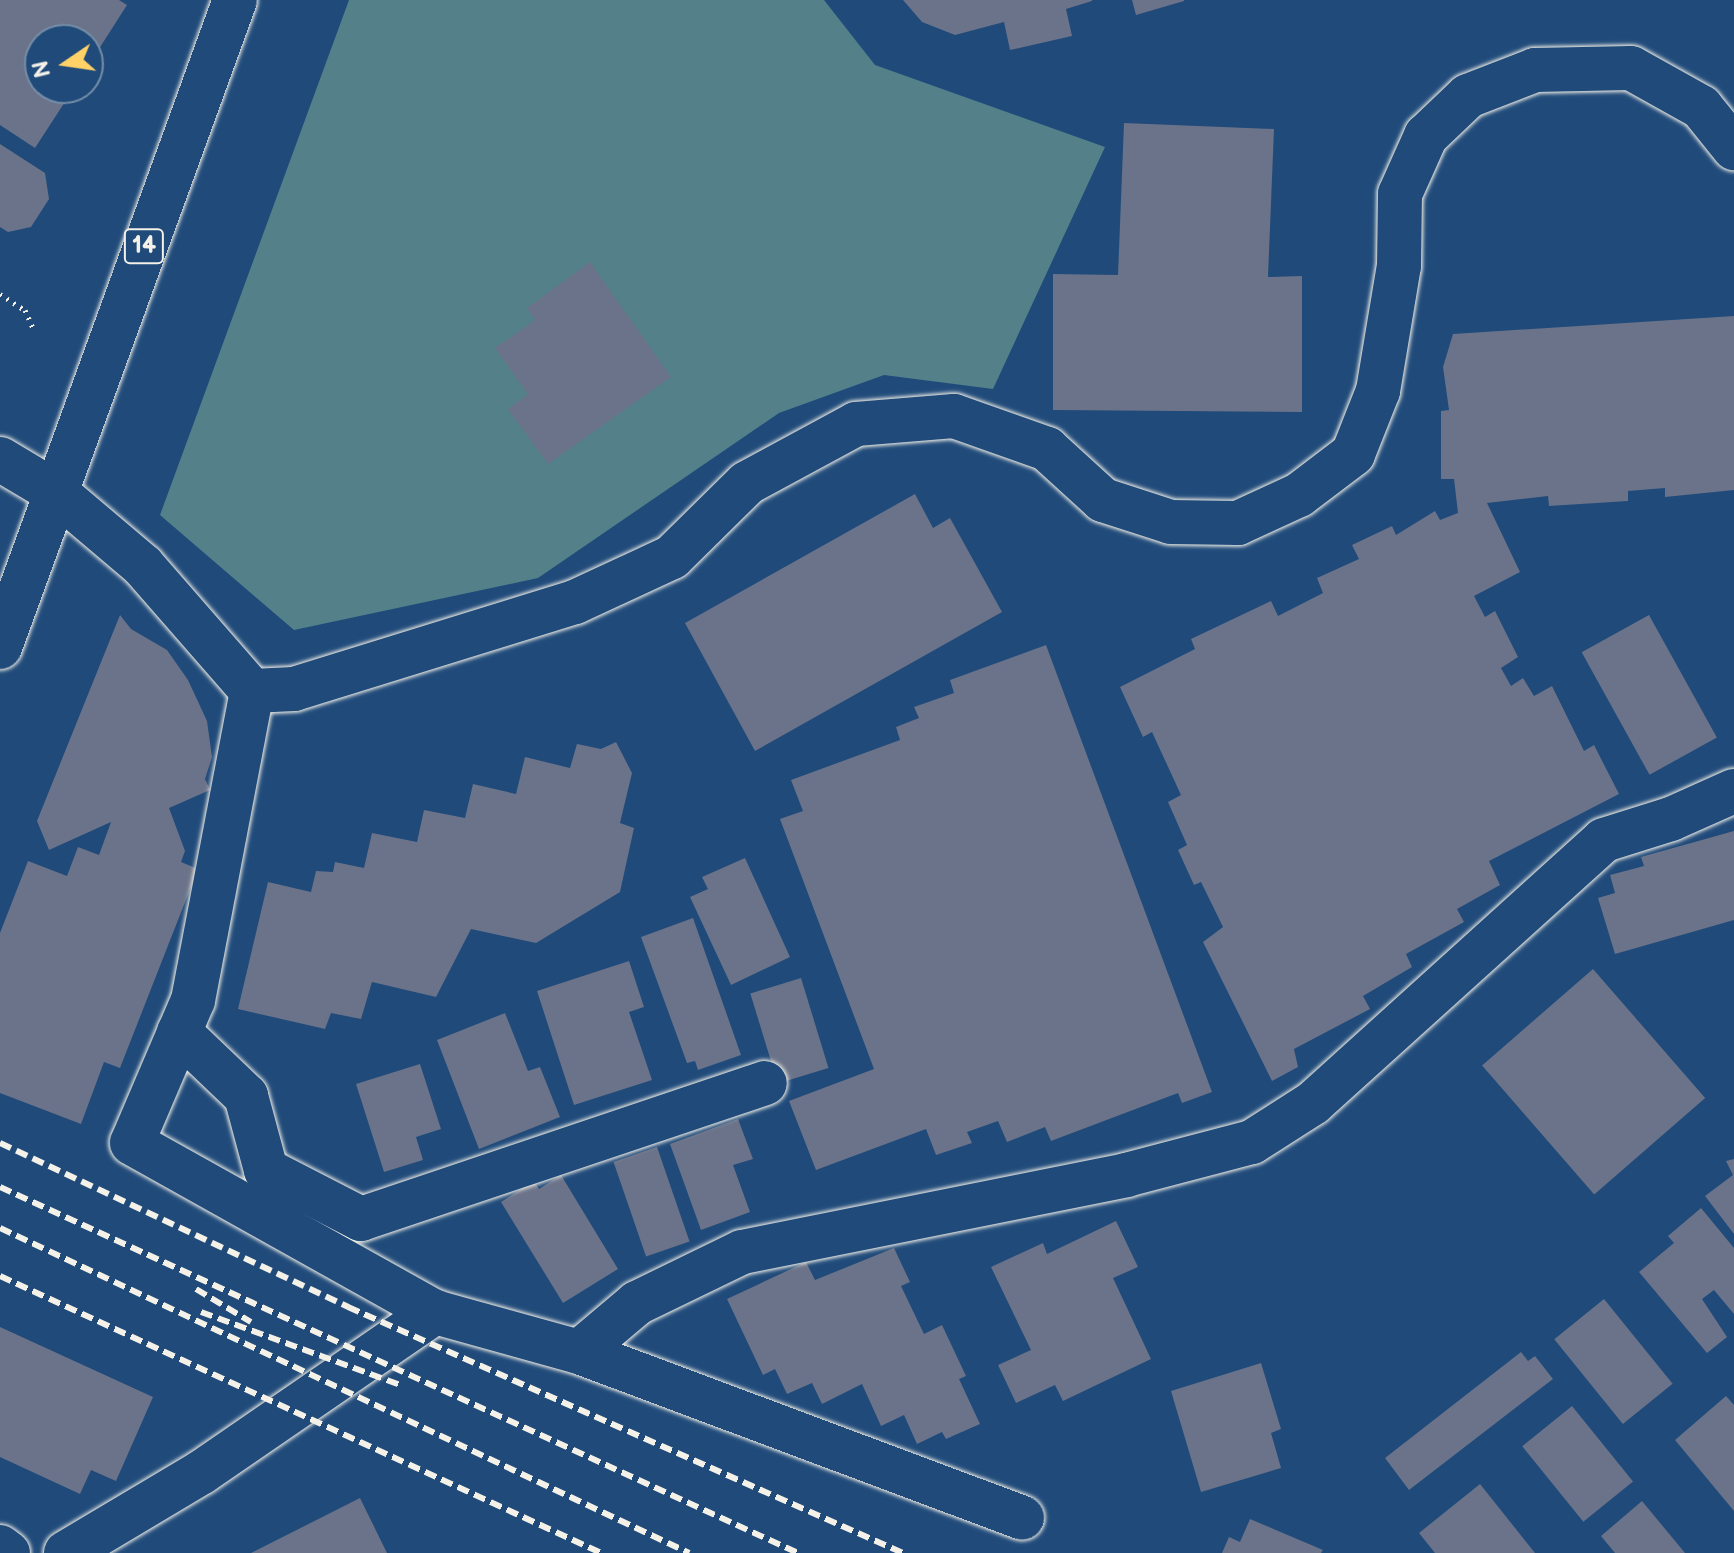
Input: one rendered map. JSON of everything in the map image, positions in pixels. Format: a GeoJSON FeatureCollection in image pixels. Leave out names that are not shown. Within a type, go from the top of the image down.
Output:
{"type":"FeatureCollection","features":[{"type":"Feature","properties":{"kind":"street","name":"14"},"geometry":{"type":"LineString","coordinates":[[0,647],[235,0]]}},
{"type":"Feature","properties":{"kind":"street"},"geometry":{"type":"LineString","coordinates":[[252,691],[294,689],[575,602],[672,557],[747,483],[856,424],[954,416],[1047,449],[1103,500],[1171,522],[1238,523],[1299,495],[1353,454],[1378,391],[1399,266],[1400,194],[1426,136],[1468,96],[1535,70],[1631,68],[1701,107],[1734,148]]}},
{"type":"Feature","properties":{"kind":"street"},"geometry":{"type":"LineString","coordinates":[[0,459],[57,493],[143,566],[252,691]]}},
{"type":"Feature","properties":{"kind":"street"},"geometry":{"type":"LineString","coordinates":[[0,492],[57,493]]}},
{"type":"Feature","properties":{"kind":"street"},"geometry":{"type":"LineString","coordinates":[[252,691],[193,1000],[132,1143],[435,1312],[579,1352],[1022,1518]]}},
{"type":"Feature","properties":{"kind":"street"},"geometry":{"type":"LineString","coordinates":[[579,1352],[637,1303],[742,1252],[1126,1175],[1252,1142],[1313,1103],[1604,840],[1671,819],[1734,791]]}},
{"type":"Feature","properties":{"kind":"street"},"geometry":{"type":"LineString","coordinates":[[179,1032],[246,1096],[266,1170],[361,1219],[765,1083]]}},
{"type":"Feature","properties":{"kind":"street"},"geometry":{"type":"LineString","coordinates":[[66,1553],[202,1472],[435,1312]]}},
{"type":"Feature","properties":{"kind":"street"},"geometry":{"type":"LineString","coordinates":[[0,1547],[8,1553]]}},
{"type":"Feature","properties":{"kind":"path"},"geometry":{"type":"LineString","coordinates":[[0,294],[25,310],[34,330]]}},
{"type":"Feature","properties":{"kind":"green space"},"geometry":{"type":"Polygon","coordinates":[[[349,0],[824,0],[875,65],[1105,147],[993,389],[884,375],[779,413],[538,578],[294,630],[160,515],[349,0]]]}},
{"type":"Feature","properties":{"kind":"building"},"geometry":{"type":"Polygon","coordinates":[[[0,0],[119,0],[127,5],[104,41],[104,24],[24,24],[24,104],[64,104],[35,148],[0,125],[0,0]]]}},
{"type":"Feature","properties":{"kind":"building"},"geometry":{"type":"Polygon","coordinates":[[[903,0],[1092,1],[1066,9],[1072,36],[1010,50],[1004,22],[955,35],[922,22],[903,0]]]}},
{"type":"Feature","properties":{"kind":"building"},"geometry":{"type":"Polygon","coordinates":[[[1132,0],[1184,0],[1184,1],[1136,15],[1132,0]]]}},
{"type":"Feature","properties":{"kind":"building"},"geometry":{"type":"Polygon","coordinates":[[[1124,123],[1274,129],[1268,277],[1302,276],[1302,412],[1053,410],[1053,274],[1118,275],[1124,123]]]}},
{"type":"Feature","properties":{"kind":"building"},"geometry":{"type":"Polygon","coordinates":[[[0,144],[45,173],[49,199],[31,227],[8,232],[0,227],[0,144]]]}},
{"type":"Feature","properties":{"kind":"building"},"geometry":{"type":"Polygon","coordinates":[[[590,262],[671,377],[548,464],[508,409],[528,394],[495,348],[535,320],[527,308],[590,262]]]}},
{"type":"Feature","properties":{"kind":"building"},"geometry":{"type":"Polygon","coordinates":[[[1734,316],[1734,490],[1665,497],[1665,488],[1628,491],[1628,501],[1549,506],[1548,496],[1487,503],[1520,572],[1474,596],[1485,617],[1495,611],[1518,657],[1501,668],[1511,686],[1523,678],[1534,696],[1552,686],[1584,751],[1594,745],[1619,794],[1489,861],[1500,885],[1457,909],[1464,922],[1406,954],[1412,967],[1363,996],[1370,1009],[1294,1049],[1298,1067],[1272,1081],[1203,942],[1223,927],[1201,882],[1194,885],[1178,850],[1187,845],[1168,802],[1181,795],[1152,732],[1143,737],[1120,687],[1195,649],[1191,639],[1271,601],[1278,616],[1323,593],[1317,578],[1359,559],[1352,545],[1392,526],[1396,535],[1435,511],[1440,520],[1458,513],[1454,479],[1441,479],[1441,411],[1449,410],[1443,367],[1453,334],[1734,316]]]}},
{"type":"Feature","properties":{"kind":"building"},"geometry":{"type":"Polygon","coordinates":[[[915,494],[933,528],[950,518],[1002,612],[755,751],[685,623],[915,494]]]}},
{"type":"Feature","properties":{"kind":"building"},"geometry":{"type":"Polygon","coordinates":[[[120,615],[131,629],[167,650],[188,680],[207,721],[212,757],[205,779],[210,790],[169,808],[185,851],[181,862],[198,869],[120,1068],[104,1062],[81,1124],[0,1093],[0,933],[28,861],[67,876],[78,847],[99,855],[111,822],[49,850],[37,821],[120,615]]]}},
{"type":"Feature","properties":{"kind":"building"},"geometry":{"type":"Polygon","coordinates":[[[1649,615],[1717,737],[1650,775],[1582,652],[1649,615]]]}},
{"type":"Feature","properties":{"kind":"building"},"geometry":{"type":"Polygon","coordinates":[[[1046,645],[1212,1092],[1182,1103],[1178,1093],[1051,1141],[1045,1127],[1007,1142],[998,1121],[967,1132],[972,1143],[936,1155],[926,1129],[816,1170],[789,1101],[874,1069],[780,819],[803,811],[791,780],[900,740],[896,727],[919,718],[914,707],[954,693],[950,680],[1046,645]]]}},
{"type":"Feature","properties":{"kind":"building"},"geometry":{"type":"Polygon","coordinates":[[[616,742],[632,773],[620,823],[634,828],[620,892],[536,943],[471,929],[436,997],[372,982],[361,1019],[331,1013],[325,1029],[238,1009],[268,882],[311,892],[316,871],[333,872],[335,862],[364,868],[372,833],[417,842],[424,810],[465,818],[473,784],[516,794],[525,757],[570,768],[577,744],[601,749],[616,742]]]}},
{"type":"Feature","properties":{"kind":"building"},"geometry":{"type":"Polygon","coordinates":[[[1734,831],[1734,920],[1615,954],[1598,898],[1615,893],[1610,875],[1644,866],[1641,857],[1734,831]]]}},
{"type":"Feature","properties":{"kind":"building"},"geometry":{"type":"Polygon","coordinates":[[[745,858],[790,957],[731,985],[690,897],[708,889],[702,877],[745,858]]]}},
{"type":"Feature","properties":{"kind":"building"},"geometry":{"type":"Polygon","coordinates":[[[693,918],[741,1055],[698,1070],[695,1061],[687,1063],[641,937],[693,918]]]}},
{"type":"Feature","properties":{"kind":"building"},"geometry":{"type":"Polygon","coordinates":[[[629,961],[644,1007],[629,1012],[652,1080],[574,1105],[537,991],[629,961]]]}},
{"type":"Feature","properties":{"kind":"building"},"geometry":{"type":"Polygon","coordinates":[[[1593,969],[1705,1098],[1594,1194],[1482,1065],[1593,969]]]}},
{"type":"Feature","properties":{"kind":"building"},"geometry":{"type":"Polygon","coordinates":[[[801,978],[828,1068],[778,1083],[750,993],[801,978]]]}},
{"type":"Feature","properties":{"kind":"building"},"geometry":{"type":"Polygon","coordinates":[[[505,1013],[528,1071],[540,1067],[560,1117],[479,1149],[437,1040],[505,1013]]]}},
{"type":"Feature","properties":{"kind":"building"},"geometry":{"type":"Polygon","coordinates":[[[420,1064],[441,1129],[416,1137],[423,1160],[384,1172],[356,1084],[420,1064]]]}},
{"type":"Feature","properties":{"kind":"building"},"geometry":{"type":"Polygon","coordinates":[[[738,1119],[753,1159],[733,1165],[750,1212],[701,1230],[670,1144],[738,1119]]]}},
{"type":"Feature","properties":{"kind":"building"},"geometry":{"type":"Polygon","coordinates":[[[657,1147],[690,1242],[646,1257],[614,1162],[657,1147]]]}},
{"type":"Feature","properties":{"kind":"building"},"geometry":{"type":"Polygon","coordinates":[[[1734,1159],[1734,1234],[1705,1196],[1733,1175],[1726,1161],[1734,1159]]]}},
{"type":"Feature","properties":{"kind":"building"},"geometry":{"type":"Polygon","coordinates":[[[561,1175],[618,1269],[563,1303],[501,1202],[534,1181],[539,1189],[561,1175]]]}},
{"type":"Feature","properties":{"kind":"building"},"geometry":{"type":"Polygon","coordinates":[[[1701,1208],[1734,1248],[1734,1314],[1714,1290],[1702,1299],[1727,1337],[1707,1353],[1639,1272],[1674,1243],[1668,1236],[1701,1208]]]}},
{"type":"Feature","properties":{"kind":"building"},"geometry":{"type":"Polygon","coordinates":[[[1116,1221],[1138,1267],[1113,1278],[1151,1359],[1063,1401],[1055,1385],[1016,1403],[998,1365],[1031,1350],[991,1267],[1043,1243],[1047,1254],[1116,1221]]]}},
{"type":"Feature","properties":{"kind":"building"},"geometry":{"type":"Polygon","coordinates":[[[894,1248],[910,1282],[901,1286],[924,1334],[942,1325],[966,1376],[959,1379],[980,1424],[946,1439],[942,1432],[917,1444],[904,1415],[881,1426],[862,1384],[822,1404],[812,1383],[787,1394],[775,1369],[763,1375],[727,1299],[806,1262],[815,1280],[894,1248]]]}},
{"type":"Feature","properties":{"kind":"building"},"geometry":{"type":"Polygon","coordinates":[[[1604,1299],[1673,1384],[1623,1424],[1554,1339],[1604,1299]]]}},
{"type":"Feature","properties":{"kind":"building"},"geometry":{"type":"Polygon","coordinates":[[[0,1327],[153,1397],[116,1481],[91,1470],[80,1494],[0,1457],[0,1327]]]}},
{"type":"Feature","properties":{"kind":"building"},"geometry":{"type":"Polygon","coordinates":[[[1521,1352],[1528,1361],[1535,1356],[1553,1379],[1409,1490],[1385,1458],[1521,1352]]]}},
{"type":"Feature","properties":{"kind":"building"},"geometry":{"type":"Polygon","coordinates":[[[1261,1363],[1281,1429],[1271,1433],[1281,1468],[1201,1492],[1171,1391],[1261,1363]]]}},
{"type":"Feature","properties":{"kind":"building"},"geometry":{"type":"Polygon","coordinates":[[[1726,1396],[1734,1405],[1734,1511],[1675,1440],[1726,1396]]]}},
{"type":"Feature","properties":{"kind":"building"},"geometry":{"type":"Polygon","coordinates":[[[1572,1406],[1633,1481],[1583,1522],[1522,1446],[1572,1406]]]}},
{"type":"Feature","properties":{"kind":"building"},"geometry":{"type":"Polygon","coordinates":[[[1480,1484],[1535,1553],[1435,1553],[1419,1533],[1480,1484]]]}},
{"type":"Feature","properties":{"kind":"building"},"geometry":{"type":"Polygon","coordinates":[[[360,1498],[387,1553],[251,1553],[360,1498]]]}},
{"type":"Feature","properties":{"kind":"building"},"geometry":{"type":"Polygon","coordinates":[[[1642,1501],[1685,1553],[1615,1553],[1601,1536],[1642,1501]]]}},
{"type":"Feature","properties":{"kind":"building"},"geometry":{"type":"Polygon","coordinates":[[[1250,1519],[1323,1550],[1321,1553],[1222,1553],[1229,1537],[1240,1542],[1250,1519]]]}},
{"type":"Feature","properties":{"kind":"railway"},"geometry":{"type":"LineString","coordinates":[[0,1143],[348,1307],[903,1553]]}},
{"type":"Feature","properties":{"kind":"railway"},"geometry":{"type":"LineString","coordinates":[[0,1187],[798,1553]]}},
{"type":"Feature","properties":{"kind":"railway"},"geometry":{"type":"LineString","coordinates":[[0,1228],[689,1553]]}},
{"type":"Feature","properties":{"kind":"railway"},"geometry":{"type":"LineString","coordinates":[[0,1276],[601,1553]]}},
{"type":"Feature","properties":{"kind":"railway"},"geometry":{"type":"LineString","coordinates":[[196,1289],[251,1322]]}},
{"type":"Feature","properties":{"kind":"railway"},"geometry":{"type":"LineString","coordinates":[[201,1312],[401,1385]]}}]}
